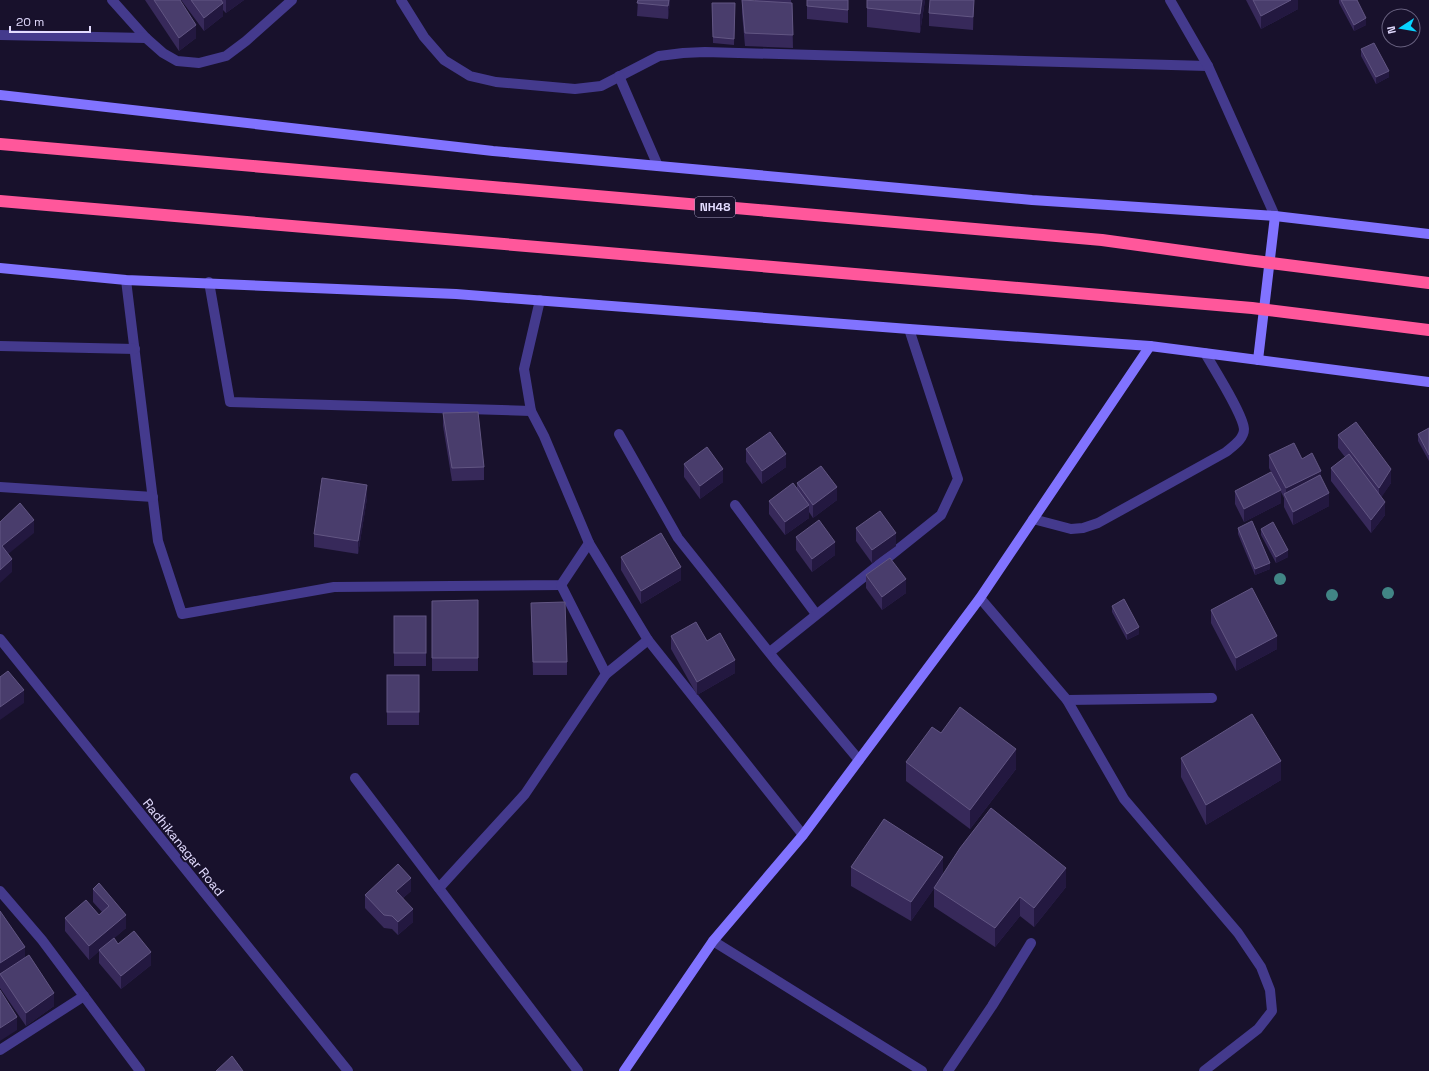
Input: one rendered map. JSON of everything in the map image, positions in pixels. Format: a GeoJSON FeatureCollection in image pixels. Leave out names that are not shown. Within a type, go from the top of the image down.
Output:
{"type":"FeatureCollection","features":[{"type":"Feature","properties":{"kind":"highway","name":"NH48"},"geometry":{"type":"LineString","coordinates":[[0,144],[1102,240],[1429,283]]}},
{"type":"Feature","properties":{"kind":"highway"},"geometry":{"type":"LineString","coordinates":[[0,201],[1252,308],[1429,330]]}},
{"type":"Feature","properties":{"kind":"main road"},"geometry":{"type":"LineString","coordinates":[[0,95],[493,151],[1032,200],[1275,216],[1429,234]]}},
{"type":"Feature","properties":{"kind":"main road"},"geometry":{"type":"LineString","coordinates":[[1258,360],[1275,216]]}},
{"type":"Feature","properties":{"kind":"main road"},"geometry":{"type":"LineString","coordinates":[[0,268],[126,280],[209,282],[456,294],[1150,346],[1429,382]]}},
{"type":"Feature","properties":{"kind":"main road"},"geometry":{"type":"LineString","coordinates":[[624,1071],[713,941],[803,834],[980,598],[1150,346]]}},
{"type":"Feature","properties":{"kind":"street"},"geometry":{"type":"LineString","coordinates":[[112,0],[146,38],[163,53],[178,62],[199,63],[226,56],[246,41],[292,0]]}},
{"type":"Feature","properties":{"kind":"street"},"geometry":{"type":"LineString","coordinates":[[401,0],[424,37],[444,60],[470,76],[496,82],[575,89],[601,86],[659,56],[705,52],[1208,66]]}},
{"type":"Feature","properties":{"kind":"street"},"geometry":{"type":"LineString","coordinates":[[1170,0],[1208,66],[1275,216]]}},
{"type":"Feature","properties":{"kind":"street"},"geometry":{"type":"LineString","coordinates":[[0,35],[146,38]]}},
{"type":"Feature","properties":{"kind":"street"},"geometry":{"type":"LineString","coordinates":[[619,76],[658,166]]}},
{"type":"Feature","properties":{"kind":"street"},"geometry":{"type":"LineString","coordinates":[[126,280],[158,540],[182,614],[334,587],[561,586]]}},
{"type":"Feature","properties":{"kind":"street"},"geometry":{"type":"LineString","coordinates":[[209,282],[230,402],[531,411]]}},
{"type":"Feature","properties":{"kind":"street"},"geometry":{"type":"LineString","coordinates":[[540,300],[524,369],[531,411],[544,436],[589,543],[648,640],[803,834]]}},
{"type":"Feature","properties":{"kind":"street"},"geometry":{"type":"LineString","coordinates":[[770,652],[941,515],[958,478],[909,329]]}},
{"type":"Feature","properties":{"kind":"street"},"geometry":{"type":"LineString","coordinates":[[0,346],[135,350]]}},
{"type":"Feature","properties":{"kind":"street"},"geometry":{"type":"LineString","coordinates":[[1034,519],[1071,529],[1083,528],[1098,523],[1226,452],[1240,441],[1244,429],[1239,412],[1205,353]]}},
{"type":"Feature","properties":{"kind":"street"},"geometry":{"type":"LineString","coordinates":[[619,434],[678,538],[859,760]]}},
{"type":"Feature","properties":{"kind":"street"},"geometry":{"type":"LineString","coordinates":[[0,487],[153,497]]}},
{"type":"Feature","properties":{"kind":"street"},"geometry":{"type":"LineString","coordinates":[[735,505],[816,614]]}},
{"type":"Feature","properties":{"kind":"street"},"geometry":{"type":"LineString","coordinates":[[561,586],[589,543]]}},
{"type":"Feature","properties":{"kind":"street"},"geometry":{"type":"LineString","coordinates":[[561,586],[606,674]]}},
{"type":"Feature","properties":{"kind":"street"},"geometry":{"type":"LineString","coordinates":[[980,598],[1067,700],[1124,799],[1238,933],[1262,967],[1270,990],[1272,1011],[1258,1029],[1204,1071]]}},
{"type":"Feature","properties":{"kind":"street","name":"Radhikanagar Road"},"geometry":{"type":"LineString","coordinates":[[0,640],[348,1071]]}},
{"type":"Feature","properties":{"kind":"street"},"geometry":{"type":"LineString","coordinates":[[439,888],[525,794],[606,674],[648,640]]}},
{"type":"Feature","properties":{"kind":"street"},"geometry":{"type":"LineString","coordinates":[[1067,700],[1212,698]]}},
{"type":"Feature","properties":{"kind":"street"},"geometry":{"type":"LineString","coordinates":[[356,778],[578,1071]]}},
{"type":"Feature","properties":{"kind":"street"},"geometry":{"type":"LineString","coordinates":[[0,891],[42,940],[140,1071]]}},
{"type":"Feature","properties":{"kind":"street"},"geometry":{"type":"LineString","coordinates":[[713,941],[922,1071]]}},
{"type":"Feature","properties":{"kind":"street"},"geometry":{"type":"LineString","coordinates":[[948,1071],[992,1006],[1031,943]]}},
{"type":"Feature","properties":{"kind":"street"},"geometry":{"type":"LineString","coordinates":[[0,1050],[84,996]]}},
{"type":"Feature","properties":{"kind":"building"},"geometry":{"type":"Polygon","coordinates":[[[154,0],[180,0],[196,25],[179,38],[154,0]]]}},
{"type":"Feature","properties":{"kind":"building"},"geometry":{"type":"Polygon","coordinates":[[[191,0],[221,0],[223,3],[204,18],[191,0]]]}},
{"type":"Feature","properties":{"kind":"building"},"geometry":{"type":"Polygon","coordinates":[[[638,0],[669,0],[668,6],[637,3],[638,0]]]}},
{"type":"Feature","properties":{"kind":"building"},"geometry":{"type":"Polygon","coordinates":[[[742,0],[792,3],[793,35],[745,33],[742,0]]]}},
{"type":"Feature","properties":{"kind":"building"},"geometry":{"type":"Polygon","coordinates":[[[807,0],[848,0],[848,10],[807,6],[807,0]]]}},
{"type":"Feature","properties":{"kind":"building"},"geometry":{"type":"Polygon","coordinates":[[[867,0],[922,0],[920,14],[867,8],[867,0]]]}},
{"type":"Feature","properties":{"kind":"building"},"geometry":{"type":"Polygon","coordinates":[[[930,0],[974,0],[973,17],[929,13],[930,0]]]}},
{"type":"Feature","properties":{"kind":"building"},"geometry":{"type":"Polygon","coordinates":[[[1253,0],[1291,0],[1261,16],[1253,0]]]}},
{"type":"Feature","properties":{"kind":"building"},"geometry":{"type":"Polygon","coordinates":[[[1341,0],[1357,0],[1366,18],[1354,25],[1341,0]]]}},
{"type":"Feature","properties":{"kind":"building"},"geometry":{"type":"Polygon","coordinates":[[[712,3],[735,3],[734,39],[713,37],[712,3]]]}},
{"type":"Feature","properties":{"kind":"building"},"geometry":{"type":"Polygon","coordinates":[[[1374,43],[1389,71],[1376,77],[1361,49],[1374,43]]]}},
{"type":"Feature","properties":{"kind":"building"},"geometry":{"type":"Polygon","coordinates":[[[478,412],[484,467],[452,468],[443,413],[478,412]]]}},
{"type":"Feature","properties":{"kind":"building"},"geometry":{"type":"Polygon","coordinates":[[[1356,422],[1391,469],[1379,488],[1338,435],[1356,422]]]}},
{"type":"Feature","properties":{"kind":"building"},"geometry":{"type":"Polygon","coordinates":[[[1429,428],[1429,455],[1418,434],[1429,428]]]}},
{"type":"Feature","properties":{"kind":"building"},"geometry":{"type":"Polygon","coordinates":[[[770,432],[786,454],[762,471],[746,449],[770,432]]]}},
{"type":"Feature","properties":{"kind":"building"},"geometry":{"type":"Polygon","coordinates":[[[1294,443],[1302,459],[1312,453],[1321,471],[1286,488],[1269,455],[1294,443]]]}},
{"type":"Feature","properties":{"kind":"building"},"geometry":{"type":"Polygon","coordinates":[[[707,447],[723,469],[700,486],[684,464],[707,447]]]}},
{"type":"Feature","properties":{"kind":"building"},"geometry":{"type":"Polygon","coordinates":[[[1349,454],[1385,502],[1371,520],[1331,468],[1349,454]]]}},
{"type":"Feature","properties":{"kind":"building"},"geometry":{"type":"Polygon","coordinates":[[[821,466],[837,487],[813,505],[797,483],[821,466]]]}},
{"type":"Feature","properties":{"kind":"building"},"geometry":{"type":"Polygon","coordinates":[[[1271,472],[1281,490],[1244,509],[1235,491],[1271,472]]]}},
{"type":"Feature","properties":{"kind":"building"},"geometry":{"type":"Polygon","coordinates":[[[1320,475],[1329,493],[1293,512],[1284,494],[1320,475]]]}},
{"type":"Feature","properties":{"kind":"building"},"geometry":{"type":"Polygon","coordinates":[[[322,478],[367,485],[358,541],[314,534],[322,478]]]}},
{"type":"Feature","properties":{"kind":"building"},"geometry":{"type":"Polygon","coordinates":[[[793,483],[809,505],[785,522],[769,501],[793,483]]]}},
{"type":"Feature","properties":{"kind":"building"},"geometry":{"type":"Polygon","coordinates":[[[20,503],[34,520],[2,546],[12,559],[0,570],[0,522],[20,503]]]}},
{"type":"Feature","properties":{"kind":"building"},"geometry":{"type":"Polygon","coordinates":[[[880,511],[896,533],[872,550],[856,528],[880,511]]]}},
{"type":"Feature","properties":{"kind":"building"},"geometry":{"type":"Polygon","coordinates":[[[819,520],[835,542],[812,559],[796,537],[819,520]]]}},
{"type":"Feature","properties":{"kind":"building"},"geometry":{"type":"Polygon","coordinates":[[[1252,521],[1270,563],[1255,569],[1238,528],[1252,521]]]}},
{"type":"Feature","properties":{"kind":"building"},"geometry":{"type":"Polygon","coordinates":[[[1273,522],[1288,550],[1276,557],[1261,529],[1273,522]]]}},
{"type":"Feature","properties":{"kind":"building"},"geometry":{"type":"Polygon","coordinates":[[[661,533],[681,567],[641,591],[621,557],[661,533]]]}},
{"type":"Feature","properties":{"kind":"building"},"geometry":{"type":"Polygon","coordinates":[[[890,558],[906,579],[882,597],[866,575],[890,558]]]}},
{"type":"Feature","properties":{"kind":"building"},"geometry":{"type":"Polygon","coordinates":[[[1252,588],[1277,636],[1236,658],[1211,610],[1252,588]]]}},
{"type":"Feature","properties":{"kind":"building"},"geometry":{"type":"Polygon","coordinates":[[[1124,599],[1139,627],[1127,634],[1112,606],[1124,599]]]}},
{"type":"Feature","properties":{"kind":"building"},"geometry":{"type":"Polygon","coordinates":[[[478,600],[478,658],[432,658],[432,601],[478,600]]]}},
{"type":"Feature","properties":{"kind":"building"},"geometry":{"type":"Polygon","coordinates":[[[565,602],[567,662],[533,662],[531,603],[565,602]]]}},
{"type":"Feature","properties":{"kind":"building"},"geometry":{"type":"Polygon","coordinates":[[[394,616],[426,616],[426,653],[394,653],[394,616]]]}},
{"type":"Feature","properties":{"kind":"building"},"geometry":{"type":"Polygon","coordinates":[[[696,622],[707,641],[720,633],[735,660],[697,682],[671,636],[696,622]]]}},
{"type":"Feature","properties":{"kind":"building"},"geometry":{"type":"Polygon","coordinates":[[[8,671],[24,690],[0,707],[0,677],[8,671]]]}},
{"type":"Feature","properties":{"kind":"building"},"geometry":{"type":"Polygon","coordinates":[[[387,675],[419,675],[419,712],[387,712],[387,675]]]}},
{"type":"Feature","properties":{"kind":"building"},"geometry":{"type":"Polygon","coordinates":[[[960,707],[1016,749],[970,810],[906,762],[932,727],[941,733],[960,707]]]}},
{"type":"Feature","properties":{"kind":"building"},"geometry":{"type":"Polygon","coordinates":[[[1252,714],[1281,761],[1206,805],[1181,758],[1252,714]]]}},
{"type":"Feature","properties":{"kind":"building"},"geometry":{"type":"Polygon","coordinates":[[[991,808],[1066,868],[1034,908],[1020,897],[995,928],[934,888],[960,848],[991,808]]]}},
{"type":"Feature","properties":{"kind":"building"},"geometry":{"type":"Polygon","coordinates":[[[884,819],[943,857],[911,902],[851,867],[884,819]]]}},
{"type":"Feature","properties":{"kind":"building"},"geometry":{"type":"Polygon","coordinates":[[[398,864],[411,878],[396,891],[413,909],[398,922],[392,916],[384,915],[365,895],[398,864]]]}},
{"type":"Feature","properties":{"kind":"building"},"geometry":{"type":"Polygon","coordinates":[[[99,883],[126,915],[89,946],[65,918],[86,900],[99,915],[109,906],[93,889],[99,883]]]}},
{"type":"Feature","properties":{"kind":"building"},"geometry":{"type":"Polygon","coordinates":[[[0,911],[25,947],[0,963],[0,911]]]}},
{"type":"Feature","properties":{"kind":"building"},"geometry":{"type":"Polygon","coordinates":[[[134,931],[151,952],[121,976],[99,950],[114,938],[118,944],[134,931]]]}},
{"type":"Feature","properties":{"kind":"building"},"geometry":{"type":"Polygon","coordinates":[[[29,955],[54,993],[26,1013],[0,974],[29,955]]]}},
{"type":"Feature","properties":{"kind":"building"},"geometry":{"type":"Polygon","coordinates":[[[0,990],[17,1017],[0,1028],[0,990]]]}},
{"type":"Feature","properties":{"kind":"building"},"geometry":{"type":"Polygon","coordinates":[[[232,1056],[243,1071],[216,1071],[232,1056]]]}}]}
